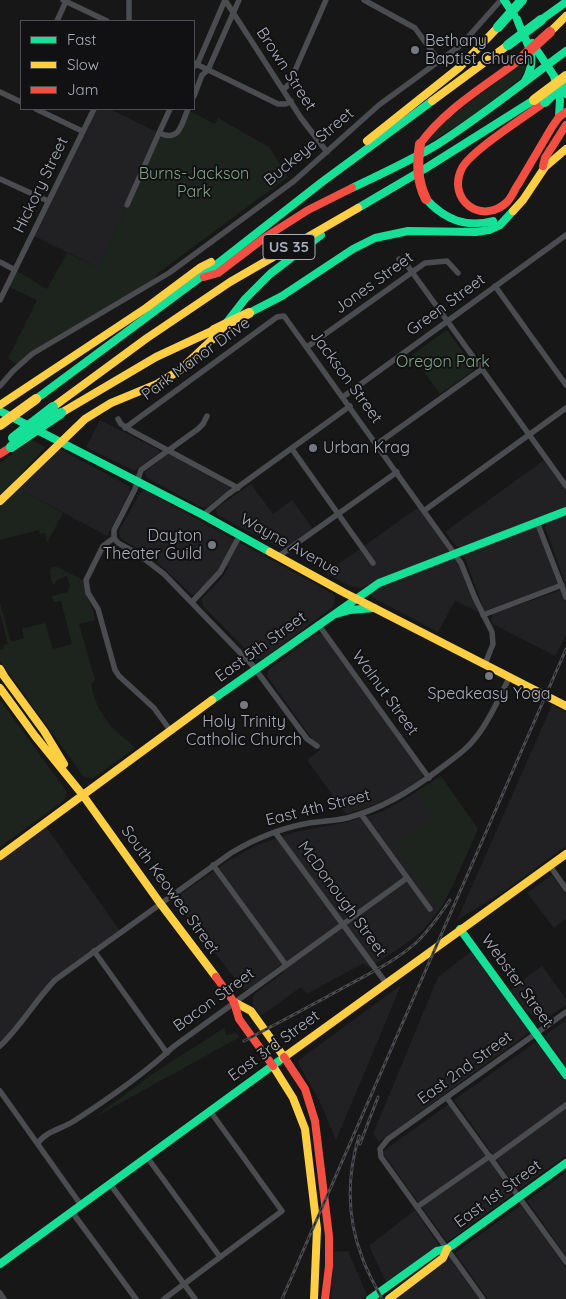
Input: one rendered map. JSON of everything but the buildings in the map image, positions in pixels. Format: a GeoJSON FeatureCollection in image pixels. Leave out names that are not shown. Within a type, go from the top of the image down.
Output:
{"type":"FeatureCollection","features":[{"type":"Feature","properties":{"kind":"main road"},"geometry":{"type":"LineString","coordinates":[[502,0],[517,19],[566,94]]}},
{"type":"Feature","properties":{"kind":"main road"},"geometry":{"type":"LineString","coordinates":[[338,171],[352,153],[460,67],[522,0]]}},
{"type":"Feature","properties":{"kind":"main road","name":"US 35"},"geometry":{"type":"LineString","coordinates":[[0,425],[198,279],[338,171],[566,2]]}},
{"type":"Feature","properties":{"kind":"main road"},"geometry":{"type":"LineString","coordinates":[[509,215],[485,224],[468,225],[443,216],[426,199],[421,189],[418,174],[420,144],[430,130],[444,117],[518,61],[566,16]]}},
{"type":"Feature","properties":{"kind":"main road"},"geometry":{"type":"LineString","coordinates":[[517,19],[532,54],[530,72],[522,84]]}},
{"type":"Feature","properties":{"kind":"main road"},"geometry":{"type":"LineString","coordinates":[[198,279],[218,273],[264,238],[308,210],[414,158],[460,129],[566,51]]}},
{"type":"Feature","properties":{"kind":"main road"},"geometry":{"type":"LineString","coordinates":[[541,172],[545,158],[564,118],[554,76]]}},
{"type":"Feature","properties":{"kind":"main road","name":"US 35"},"geometry":{"type":"LineString","coordinates":[[58,410],[140,343],[205,298],[267,259],[426,168],[534,100],[566,76]]}},
{"type":"Feature","properties":{"kind":"main road"},"geometry":{"type":"LineString","coordinates":[[564,118],[507,202],[490,212],[478,211],[466,205],[459,196],[457,183],[463,165],[473,155],[545,102],[566,80]]}},
{"type":"Feature","properties":{"kind":"main road"},"geometry":{"type":"LineString","coordinates":[[0,454],[6,446],[58,410],[156,357],[282,296],[353,249],[375,238],[408,232],[476,232],[500,226],[523,200],[541,172],[558,154],[566,149]]}},
{"type":"Feature","properties":{"kind":"main road"},"geometry":{"type":"LineString","coordinates":[[0,501],[85,419],[110,403],[157,384],[180,370],[217,335],[245,299],[270,274],[351,212]]}},
{"type":"Feature","properties":{"kind":"main road"},"geometry":{"type":"LineString","coordinates":[[0,405],[146,308],[201,267],[234,250]]}},
{"type":"Feature","properties":{"kind":"main road","name":"Wayne Avenue"},"geometry":{"type":"LineString","coordinates":[[0,410],[203,515],[356,598],[566,706]]}},
{"type":"Feature","properties":{"kind":"main road","name":"East 5th Street"},"geometry":{"type":"LineString","coordinates":[[0,856],[170,730],[318,624],[380,583],[566,511]]}},
{"type":"Feature","properties":{"kind":"main road"},"geometry":{"type":"LineString","coordinates":[[330,616],[350,610],[377,608]]}},
{"type":"Feature","properties":{"kind":"main road","name":"South Keowee Street"},"geometry":{"type":"LineString","coordinates":[[1,672],[44,731],[82,794]]}},
{"type":"Feature","properties":{"kind":"main road","name":"South Keowee Street"},"geometry":{"type":"LineString","coordinates":[[0,688],[35,736],[82,794],[234,1002],[239,1019],[294,1098],[305,1129],[317,1229],[314,1299]]}},
{"type":"Feature","properties":{"kind":"main road","name":"East 3rd Street"},"geometry":{"type":"LineString","coordinates":[[0,1264],[566,854]]}},
{"type":"Feature","properties":{"kind":"main road","name":"Webster Street"},"geometry":{"type":"LineString","coordinates":[[460,929],[566,1075]]}},
{"type":"Feature","properties":{"kind":"main road","name":"South Keowee Street"},"geometry":{"type":"LineString","coordinates":[[234,1002],[251,1011],[305,1089],[315,1122],[328,1236],[329,1266],[325,1299]]}},
{"type":"Feature","properties":{"kind":"main road","name":"East 1st Street"},"geometry":{"type":"LineString","coordinates":[[370,1299],[437,1251],[447,1249],[566,1162]]}},
{"type":"Feature","properties":{"kind":"main road","name":"East 1st Street"},"geometry":{"type":"LineString","coordinates":[[389,1299],[443,1258],[447,1249]]}},
{"type":"Feature","properties":{"kind":"street"},"geometry":{"type":"LineString","coordinates":[[129,0],[129,20]]}},
{"type":"Feature","properties":{"kind":"street"},"geometry":{"type":"LineString","coordinates":[[225,0],[195,65],[278,104],[291,102]]}},
{"type":"Feature","properties":{"kind":"street","name":"Brown Street"},"geometry":{"type":"LineString","coordinates":[[225,0],[291,102],[327,152]]}},
{"type":"Feature","properties":{"kind":"street"},"geometry":{"type":"LineString","coordinates":[[195,94],[202,76],[208,70],[239,0]]}},
{"type":"Feature","properties":{"kind":"street"},"geometry":{"type":"LineString","coordinates":[[283,90],[289,84],[326,0]]}},
{"type":"Feature","properties":{"kind":"street"},"geometry":{"type":"LineString","coordinates":[[364,0],[415,28],[439,61]]}},
{"type":"Feature","properties":{"kind":"street","name":"Buckeye Street"},"geometry":{"type":"LineString","coordinates":[[0,386],[13,370],[32,354],[178,267],[294,180],[379,105],[465,41],[502,0]]}},
{"type":"Feature","properties":{"kind":"street"},"geometry":{"type":"LineString","coordinates":[[57,20],[65,1],[105,20]]}},
{"type":"Feature","properties":{"kind":"street"},"geometry":{"type":"LineString","coordinates":[[0,92],[20,102]]}},
{"type":"Feature","properties":{"kind":"street"},"geometry":{"type":"LineString","coordinates":[[38,110],[82,131]]}},
{"type":"Feature","properties":{"kind":"street","name":"Hickory Street"},"geometry":{"type":"LineString","coordinates":[[0,300],[93,110]]}},
{"type":"Feature","properties":{"kind":"street"},"geometry":{"type":"LineString","coordinates":[[126,205],[170,110]]}},
{"type":"Feature","properties":{"kind":"street"},"geometry":{"type":"LineString","coordinates":[[159,133],[168,136],[173,136],[177,133],[188,110]]}},
{"type":"Feature","properties":{"kind":"street"},"geometry":{"type":"LineString","coordinates":[[0,179],[48,201]]}},
{"type":"Feature","properties":{"kind":"street","name":"Green Street"},"geometry":{"type":"LineString","coordinates":[[343,397],[566,235]]}},
{"type":"Feature","properties":{"kind":"street"},"geometry":{"type":"LineString","coordinates":[[399,260],[405,262],[566,486]]}},
{"type":"Feature","properties":{"kind":"street","name":"Jones Street"},"geometry":{"type":"LineString","coordinates":[[307,347],[425,263],[447,261],[458,273]]}},
{"type":"Feature","properties":{"kind":"street"},"geometry":{"type":"LineString","coordinates":[[0,262],[15,270]]}},
{"type":"Feature","properties":{"kind":"street"},"geometry":{"type":"LineString","coordinates":[[495,286],[566,385]]}},
{"type":"Feature","properties":{"kind":"street","name":"Jackson Street"},"geometry":{"type":"LineString","coordinates":[[284,315],[461,563],[483,615],[489,624],[493,638],[492,650],[485,664]]}},
{"type":"Feature","properties":{"kind":"street","name":"Park Manor Drive"},"geometry":{"type":"LineString","coordinates":[[126,428],[270,322],[284,315]]}},
{"type":"Feature","properties":{"kind":"street"},"geometry":{"type":"LineString","coordinates":[[377,444],[482,369]]}},
{"type":"Feature","properties":{"kind":"street"},"geometry":{"type":"LineString","coordinates":[[203,515],[350,406]]}},
{"type":"Feature","properties":{"kind":"street"},"geometry":{"type":"LineString","coordinates":[[425,510],[566,408]]}},
{"type":"Feature","properties":{"kind":"street"},"geometry":{"type":"LineString","coordinates":[[207,416],[198,429],[141,470],[135,489],[114,530],[114,538],[118,543],[138,554],[164,574],[192,602],[256,669],[307,739],[317,746]]}},
{"type":"Feature","properties":{"kind":"street"},"geometry":{"type":"LineString","coordinates":[[118,419],[126,428],[238,488]]}},
{"type":"Feature","properties":{"kind":"street"},"geometry":{"type":"LineString","coordinates":[[292,449],[374,562]]}},
{"type":"Feature","properties":{"kind":"street"},"geometry":{"type":"LineString","coordinates":[[279,556],[397,472]]}},
{"type":"Feature","properties":{"kind":"street"},"geometry":{"type":"LineString","coordinates":[[537,522],[566,597]]}},
{"type":"Feature","properties":{"kind":"street"},"geometry":{"type":"LineString","coordinates":[[192,602],[220,572],[240,535]]}},
{"type":"Feature","properties":{"kind":"street"},"geometry":{"type":"LineString","coordinates":[[114,538],[103,546],[87,577],[88,593],[98,609],[115,670],[119,676],[154,708],[170,730]]}},
{"type":"Feature","properties":{"kind":"street"},"geometry":{"type":"LineString","coordinates":[[483,615],[562,585]]}},
{"type":"Feature","properties":{"kind":"street","name":"Walnut Street"},"geometry":{"type":"LineString","coordinates":[[318,624],[429,778]]}},
{"type":"Feature","properties":{"kind":"street","name":"East 4th Street"},"geometry":{"type":"LineString","coordinates":[[0,1046],[11,1035],[45,990],[71,967],[213,865],[243,846],[275,832],[361,814],[402,796],[429,778],[458,756],[476,738],[510,676]]}},
{"type":"Feature","properties":{"kind":"street"},"geometry":{"type":"LineString","coordinates":[[361,814],[430,909]]}},
{"type":"Feature","properties":{"kind":"street","name":"McDonough Street"},"geometry":{"type":"LineString","coordinates":[[275,832],[386,983]]}},
{"type":"Feature","properties":{"kind":"street"},"geometry":{"type":"LineString","coordinates":[[213,865],[286,966]]}},
{"type":"Feature","properties":{"kind":"street"},"geometry":{"type":"LineString","coordinates":[[550,866],[566,889]]}},
{"type":"Feature","properties":{"kind":"street","name":"Bacon Street"},"geometry":{"type":"LineString","coordinates":[[38,1143],[43,1136],[73,1122],[234,1002],[408,878]]}},
{"type":"Feature","properties":{"kind":"street"},"geometry":{"type":"LineString","coordinates":[[94,951],[167,1053]]}},
{"type":"Feature","properties":{"kind":"street","name":"East 2nd Street"},"geometry":{"type":"LineString","coordinates":[[416,1207],[381,1157],[380,1148],[386,1141],[566,1012]]}},
{"type":"Feature","properties":{"kind":"street"},"geometry":{"type":"LineString","coordinates":[[0,1091],[81,1205]]}},
{"type":"Feature","properties":{"kind":"street"},"geometry":{"type":"LineString","coordinates":[[448,1098],[566,1262]]}},
{"type":"Feature","properties":{"kind":"street"},"geometry":{"type":"LineString","coordinates":[[483,1299],[416,1207],[566,1105]]}},
{"type":"Feature","properties":{"kind":"street"},"geometry":{"type":"LineString","coordinates":[[164,1299],[282,1211],[210,1111]]}},
{"type":"Feature","properties":{"kind":"street"},"geometry":{"type":"LineString","coordinates":[[147,1157],[220,1257]]}},
{"type":"Feature","properties":{"kind":"street"},"geometry":{"type":"LineString","coordinates":[[110,1184],[195,1299]]}},
{"type":"Feature","properties":{"kind":"street"},"geometry":{"type":"LineString","coordinates":[[72,1212],[136,1299]]}},
{"type":"Feature","properties":{"kind":"street"},"geometry":{"type":"LineString","coordinates":[[0,1293],[4,1299]]}},
{"type":"Feature","properties":{"kind":"shaded area"},"geometry":{"type":"Polygon","coordinates":[[[94,110],[112,110],[159,133],[99,268],[32,235],[94,110]]]}},
{"type":"Feature","properties":{"kind":"shaded area"},"geometry":{"type":"Polygon","coordinates":[[[100,420],[157,449],[159,453],[134,471],[86,447],[100,420]]]}},
{"type":"Feature","properties":{"kind":"shaded area"},"geometry":{"type":"Polygon","coordinates":[[[57,450],[62,450],[129,486],[130,492],[107,536],[17,488],[57,450]]]}},
{"type":"Feature","properties":{"kind":"shaded area"},"geometry":{"type":"Polygon","coordinates":[[[166,455],[170,455],[230,489],[203,508],[147,478],[145,472],[166,455]]]}},
{"type":"Feature","properties":{"kind":"shaded area"},"geometry":{"type":"Polygon","coordinates":[[[544,460],[566,490],[566,509],[463,548],[456,546],[445,532],[544,460]]]}},
{"type":"Feature","properties":{"kind":"shaded area"},"geometry":{"type":"Polygon","coordinates":[[[251,484],[273,514],[292,500],[313,529],[285,549],[282,549],[217,515],[216,509],[219,506],[251,484]]]}},
{"type":"Feature","properties":{"kind":"shaded area"},"geometry":{"type":"Polygon","coordinates":[[[144,490],[333,594],[335,598],[333,607],[266,657],[255,659],[203,606],[202,599],[221,579],[229,567],[221,564],[216,573],[194,595],[151,556],[120,537],[121,527],[140,493],[144,490]]]}},
{"type":"Feature","properties":{"kind":"shaded area"},"geometry":{"type":"Polygon","coordinates":[[[419,507],[448,550],[447,553],[361,588],[350,586],[326,573],[419,507]]]}},
{"type":"Feature","properties":{"kind":"shaded area"},"geometry":{"type":"Polygon","coordinates":[[[566,515],[566,585],[545,527],[548,521],[566,515]]]}},
{"type":"Feature","properties":{"kind":"shaded area"},"geometry":{"type":"Polygon","coordinates":[[[534,527],[537,529],[558,584],[485,612],[464,556],[466,553],[534,527]]]}},
{"type":"Feature","properties":{"kind":"shaded area"},"geometry":{"type":"Polygon","coordinates":[[[452,558],[459,562],[480,613],[455,601],[438,632],[372,597],[370,593],[386,584],[452,558]]]}},
{"type":"Feature","properties":{"kind":"shaded area"},"geometry":{"type":"Polygon","coordinates":[[[561,590],[566,602],[566,635],[555,656],[493,624],[491,619],[493,614],[561,590]]]}},
{"type":"Feature","properties":{"kind":"shaded area"},"geometry":{"type":"Polygon","coordinates":[[[320,634],[324,636],[423,776],[397,795],[346,814],[307,760],[320,750],[267,676],[268,670],[315,635],[320,634]]]}},
{"type":"Feature","properties":{"kind":"shaded area"},"geometry":{"type":"Polygon","coordinates":[[[552,705],[566,712],[566,846],[503,892],[457,920],[552,705]]]}},
{"type":"Feature","properties":{"kind":"shaded area"},"geometry":{"type":"Polygon","coordinates":[[[420,790],[478,829],[440,909],[423,930],[410,941],[369,968],[364,963],[307,994],[301,987],[261,1016],[253,1006],[253,997],[284,972],[279,966],[249,989],[243,989],[179,907],[178,902],[181,894],[225,863],[255,846],[295,832],[347,822],[382,812],[420,790]]]}},
{"type":"Feature","properties":{"kind":"shaded area"},"geometry":{"type":"Polygon","coordinates":[[[44,824],[121,932],[55,980],[0,1046],[0,856],[44,824]]]}},
{"type":"Feature","properties":{"kind":"shaded area"},"geometry":{"type":"Polygon","coordinates":[[[552,875],[566,894],[566,919],[554,928],[527,893],[552,875]]]}},
{"type":"Feature","properties":{"kind":"shaded area"},"geometry":{"type":"Polygon","coordinates":[[[472,951],[531,1031],[379,1142],[373,1134],[438,977],[472,951]]]}},
{"type":"Feature","properties":{"kind":"shaded area"},"geometry":{"type":"Polygon","coordinates":[[[542,966],[566,999],[566,1005],[542,1021],[527,1012],[510,990],[542,966]]]}},
{"type":"Feature","properties":{"kind":"shaded area"},"geometry":{"type":"Polygon","coordinates":[[[401,985],[336,1140],[320,1102],[299,1065],[299,1060],[401,985]]]}},
{"type":"Feature","properties":{"kind":"shaded area"},"geometry":{"type":"Polygon","coordinates":[[[566,1020],[566,1066],[544,1036],[566,1020]]]}},
{"type":"Feature","properties":{"kind":"shaded area"},"geometry":{"type":"Polygon","coordinates":[[[537,1041],[566,1081],[566,1156],[518,1190],[454,1100],[537,1041]]]}},
{"type":"Feature","properties":{"kind":"shaded area"},"geometry":{"type":"Polygon","coordinates":[[[449,1104],[513,1194],[447,1242],[382,1152],[449,1104]]]}},
{"type":"Feature","properties":{"kind":"shaded area"},"geometry":{"type":"Polygon","coordinates":[[[566,1172],[566,1256],[527,1201],[566,1172]]]}},
{"type":"Feature","properties":{"kind":"shaded area"},"geometry":{"type":"Polygon","coordinates":[[[521,1205],[566,1268],[566,1299],[488,1299],[455,1253],[521,1205]]]}},
{"type":"Feature","properties":{"kind":"shaded area"},"geometry":{"type":"Polygon","coordinates":[[[415,1210],[439,1245],[386,1282],[369,1246],[415,1210]]]}},
{"type":"Feature","properties":{"kind":"shaded area"},"geometry":{"type":"Polygon","coordinates":[[[348,1251],[367,1295],[362,1299],[331,1299],[334,1252],[348,1251]]]}},
{"type":"Feature","properties":{"kind":"shaded area"},"geometry":{"type":"Polygon","coordinates":[[[449,1257],[479,1299],[395,1299],[449,1257]]]}},
{"type":"Feature","properties":{"kind":"green space"},"geometry":{"type":"Polygon","coordinates":[[[526,59],[527,67],[520,79],[469,118],[426,145],[431,135],[447,120],[526,59]]]}},
{"type":"Feature","properties":{"kind":"green space","name":"Burns-Jackson Park"},"geometry":{"type":"Polygon","coordinates":[[[188,110],[215,124],[218,118],[269,147],[288,177],[158,273],[149,286],[46,345],[18,366],[8,358],[37,300],[7,286],[15,270],[47,289],[67,253],[99,268],[159,133],[173,136],[188,110]]]}},
{"type":"Feature","properties":{"kind":"green space","name":"Oregon Park"},"geometry":{"type":"Polygon","coordinates":[[[447,330],[475,369],[440,394],[412,355],[447,330]]]}},
{"type":"Feature","properties":{"kind":"green space"},"geometry":{"type":"Polygon","coordinates":[[[31,440],[46,447],[0,496],[0,463],[31,440]]]}},
{"type":"Feature","properties":{"kind":"green space"},"geometry":{"type":"Polygon","coordinates":[[[17,488],[63,513],[47,543],[45,533],[40,534],[39,530],[0,540],[0,507],[17,488]]]}},
{"type":"Feature","properties":{"kind":"green space"},"geometry":{"type":"Polygon","coordinates":[[[53,567],[57,567],[83,580],[95,620],[79,624],[95,680],[91,685],[97,704],[107,722],[135,748],[92,779],[84,777],[0,661],[0,650],[4,649],[4,645],[8,644],[0,614],[0,603],[11,642],[24,638],[22,629],[45,623],[53,649],[72,644],[61,601],[54,602],[52,596],[68,592],[70,586],[67,576],[57,580],[54,585],[50,572],[53,567]]]}},
{"type":"Feature","properties":{"kind":"green space"},"geometry":{"type":"Polygon","coordinates":[[[0,700],[67,792],[62,802],[0,847],[0,700]]]}},
{"type":"Feature","properties":{"kind":"green space"},"geometry":{"type":"Polygon","coordinates":[[[441,776],[478,829],[440,909],[393,846],[433,818],[416,792],[441,776]]]}},
{"type":"Feature","properties":{"kind":"green space"},"geometry":{"type":"Polygon","coordinates":[[[224,1028],[226,1035],[236,1033],[240,1037],[95,1117],[151,1075],[224,1028]]]}},
{"type":"Feature","properties":{"kind":"railway"},"geometry":{"type":"LineString","coordinates":[[282,1299],[566,649]]}},
{"type":"Feature","properties":{"kind":"railway"},"geometry":{"type":"LineString","coordinates":[[244,1041],[369,974],[402,954],[426,932],[450,900]]}},
{"type":"Feature","properties":{"kind":"railway"},"geometry":{"type":"LineString","coordinates":[[360,1144],[378,1097]]}},
{"type":"Feature","properties":{"kind":"railway"},"geometry":{"type":"LineString","coordinates":[[359,1136],[352,1166],[351,1212],[362,1257],[382,1299]]}},
{"type":"Feature","properties":{"kind":"traffic: fast"},"geometry":{"type":"LineString","coordinates":[[504,0],[514,15]]}},
{"type":"Feature","properties":{"kind":"traffic: fast"},"geometry":{"type":"LineString","coordinates":[[498,27],[522,0]]}},
{"type":"Feature","properties":{"kind":"traffic: fast"},"geometry":{"type":"LineString","coordinates":[[541,20],[566,2]]}},
{"type":"Feature","properties":{"kind":"traffic: fast"},"geometry":{"type":"LineString","coordinates":[[517,19],[530,49],[531,56],[531,64],[525,81]]}},
{"type":"Feature","properties":{"kind":"traffic: fast"},"geometry":{"type":"LineString","coordinates":[[508,45],[541,20]]}},
{"type":"Feature","properties":{"kind":"traffic: fast"},"geometry":{"type":"LineString","coordinates":[[532,43],[566,94]]}},
{"type":"Feature","properties":{"kind":"traffic: fast"},"geometry":{"type":"LineString","coordinates":[[352,188],[438,144],[566,51]]}},
{"type":"Feature","properties":{"kind":"traffic: fast"},"geometry":{"type":"LineString","coordinates":[[554,76],[560,100],[559,117]]}},
{"type":"Feature","properties":{"kind":"traffic: fast"},"geometry":{"type":"LineString","coordinates":[[545,102],[564,83]]}},
{"type":"Feature","properties":{"kind":"traffic: fast"},"geometry":{"type":"LineString","coordinates":[[358,208],[534,100]]}},
{"type":"Feature","properties":{"kind":"traffic: fast"},"geometry":{"type":"LineString","coordinates":[[36,399],[198,279],[322,182],[432,101]]}},
{"type":"Feature","properties":{"kind":"traffic: fast"},"geometry":{"type":"LineString","coordinates":[[426,199],[448,217],[465,223],[493,221]]}},
{"type":"Feature","properties":{"kind":"traffic: fast"},"geometry":{"type":"LineString","coordinates":[[249,313],[282,296],[353,249],[375,238],[408,231],[476,232],[489,230],[500,225],[513,211]]}},
{"type":"Feature","properties":{"kind":"traffic: fast"},"geometry":{"type":"LineString","coordinates":[[224,326],[245,299],[270,274],[321,235]]}},
{"type":"Feature","properties":{"kind":"traffic: fast"},"geometry":{"type":"LineString","coordinates":[[13,438],[53,407]]}},
{"type":"Feature","properties":{"kind":"traffic: fast"},"geometry":{"type":"LineString","coordinates":[[0,411],[203,515],[270,552]]}},
{"type":"Feature","properties":{"kind":"traffic: fast"},"geometry":{"type":"LineString","coordinates":[[11,447],[61,413]]}},
{"type":"Feature","properties":{"kind":"traffic: fast"},"geometry":{"type":"LineString","coordinates":[[212,700],[379,583],[566,511]]}},
{"type":"Feature","properties":{"kind":"traffic: fast"},"geometry":{"type":"LineString","coordinates":[[336,614],[350,610],[374,608]]}},
{"type":"Feature","properties":{"kind":"traffic: fast"},"geometry":{"type":"LineString","coordinates":[[460,929],[566,1075]]}},
{"type":"Feature","properties":{"kind":"traffic: fast"},"geometry":{"type":"LineString","coordinates":[[0,1264],[283,1058]]}},
{"type":"Feature","properties":{"kind":"traffic: fast"},"geometry":{"type":"LineString","coordinates":[[370,1299],[437,1251],[447,1249],[566,1163]]}},
{"type":"Feature","properties":{"kind":"traffic: slow"},"geometry":{"type":"LineString","coordinates":[[550,32],[566,16]]}},
{"type":"Feature","properties":{"kind":"traffic: slow"},"geometry":{"type":"LineString","coordinates":[[367,141],[460,67],[498,27]]}},
{"type":"Feature","properties":{"kind":"traffic: slow"},"geometry":{"type":"LineString","coordinates":[[432,101],[508,45]]}},
{"type":"Feature","properties":{"kind":"traffic: slow"},"geometry":{"type":"LineString","coordinates":[[534,100],[566,76]]}},
{"type":"Feature","properties":{"kind":"traffic: slow"},"geometry":{"type":"LineString","coordinates":[[513,211],[523,200],[545,167],[566,149]]}},
{"type":"Feature","properties":{"kind":"traffic: slow"},"geometry":{"type":"LineString","coordinates":[[53,407],[147,338],[230,282],[358,208]]}},
{"type":"Feature","properties":{"kind":"traffic: slow"},"geometry":{"type":"LineString","coordinates":[[0,405],[146,308],[201,267],[211,262]]}},
{"type":"Feature","properties":{"kind":"traffic: slow"},"geometry":{"type":"LineString","coordinates":[[214,330],[249,313]]}},
{"type":"Feature","properties":{"kind":"traffic: slow"},"geometry":{"type":"LineString","coordinates":[[0,501],[85,419],[111,403],[157,384],[180,370],[224,326]]}},
{"type":"Feature","properties":{"kind":"traffic: slow"},"geometry":{"type":"LineString","coordinates":[[61,413],[156,357],[214,330]]}},
{"type":"Feature","properties":{"kind":"traffic: slow"},"geometry":{"type":"LineString","coordinates":[[0,425],[36,399]]}},
{"type":"Feature","properties":{"kind":"traffic: slow"},"geometry":{"type":"LineString","coordinates":[[270,552],[343,592],[566,706]]}},
{"type":"Feature","properties":{"kind":"traffic: slow"},"geometry":{"type":"LineString","coordinates":[[0,669],[4,676]]}},
{"type":"Feature","properties":{"kind":"traffic: slow"},"geometry":{"type":"LineString","coordinates":[[1,672],[44,731],[64,764]]}},
{"type":"Feature","properties":{"kind":"traffic: slow"},"geometry":{"type":"LineString","coordinates":[[0,688],[35,736],[82,794],[216,977]]}},
{"type":"Feature","properties":{"kind":"traffic: slow"},"geometry":{"type":"LineString","coordinates":[[0,856],[212,700]]}},
{"type":"Feature","properties":{"kind":"traffic: slow"},"geometry":{"type":"LineString","coordinates":[[283,1058],[566,854]]}},
{"type":"Feature","properties":{"kind":"traffic: slow"},"geometry":{"type":"LineString","coordinates":[[234,1002],[251,1011],[284,1057]]}},
{"type":"Feature","properties":{"kind":"traffic: slow"},"geometry":{"type":"LineString","coordinates":[[273,1066],[293,1098],[305,1129],[317,1229],[314,1299]]}},
{"type":"Feature","properties":{"kind":"traffic: slow"},"geometry":{"type":"LineString","coordinates":[[389,1299],[443,1258],[447,1249]]}},
{"type":"Feature","properties":{"kind":"traffic: jam"},"geometry":{"type":"LineString","coordinates":[[518,61],[550,32]]}},
{"type":"Feature","properties":{"kind":"traffic: jam"},"geometry":{"type":"LineString","coordinates":[[420,144],[430,131],[453,109],[518,61]]}},
{"type":"Feature","properties":{"kind":"traffic: jam"},"geometry":{"type":"LineString","coordinates":[[545,102],[488,143],[462,168],[458,180],[459,190],[469,206],[487,211],[497,209],[507,202],[552,127],[559,117],[566,112]]}},
{"type":"Feature","properties":{"kind":"traffic: jam"},"geometry":{"type":"LineString","coordinates":[[543,166],[545,158],[566,125]]}},
{"type":"Feature","properties":{"kind":"traffic: jam"},"geometry":{"type":"LineString","coordinates":[[420,144],[419,172],[421,186],[426,199]]}},
{"type":"Feature","properties":{"kind":"traffic: jam"},"geometry":{"type":"LineString","coordinates":[[204,277],[218,273],[264,238],[308,210],[352,188]]}},
{"type":"Feature","properties":{"kind":"traffic: jam"},"geometry":{"type":"LineString","coordinates":[[0,454],[11,447]]}},
{"type":"Feature","properties":{"kind":"traffic: jam"},"geometry":{"type":"LineString","coordinates":[[216,977],[234,1002],[239,1019],[273,1066]]}},
{"type":"Feature","properties":{"kind":"traffic: jam"},"geometry":{"type":"LineString","coordinates":[[284,1057],[305,1089],[315,1121],[329,1236],[329,1266],[325,1299]]}},
{"type":"Feature","properties":{"kind":"place","name":"Bethany Baptist Church"},"geometry":{"type":"Point","coordinates":[415,50]}},
{"type":"Feature","properties":{"kind":"place","name":"Urban Krag"},"geometry":{"type":"Point","coordinates":[313,448]}},
{"type":"Feature","properties":{"kind":"place","name":"Dayton Theater Guild"},"geometry":{"type":"Point","coordinates":[212,545]}},
{"type":"Feature","properties":{"kind":"place","name":"Speakeasy Yoga"},"geometry":{"type":"Point","coordinates":[489,676]}},
{"type":"Feature","properties":{"kind":"place","name":"Holy Trinity Catholic Church"},"geometry":{"type":"Point","coordinates":[244,705]}}]}
